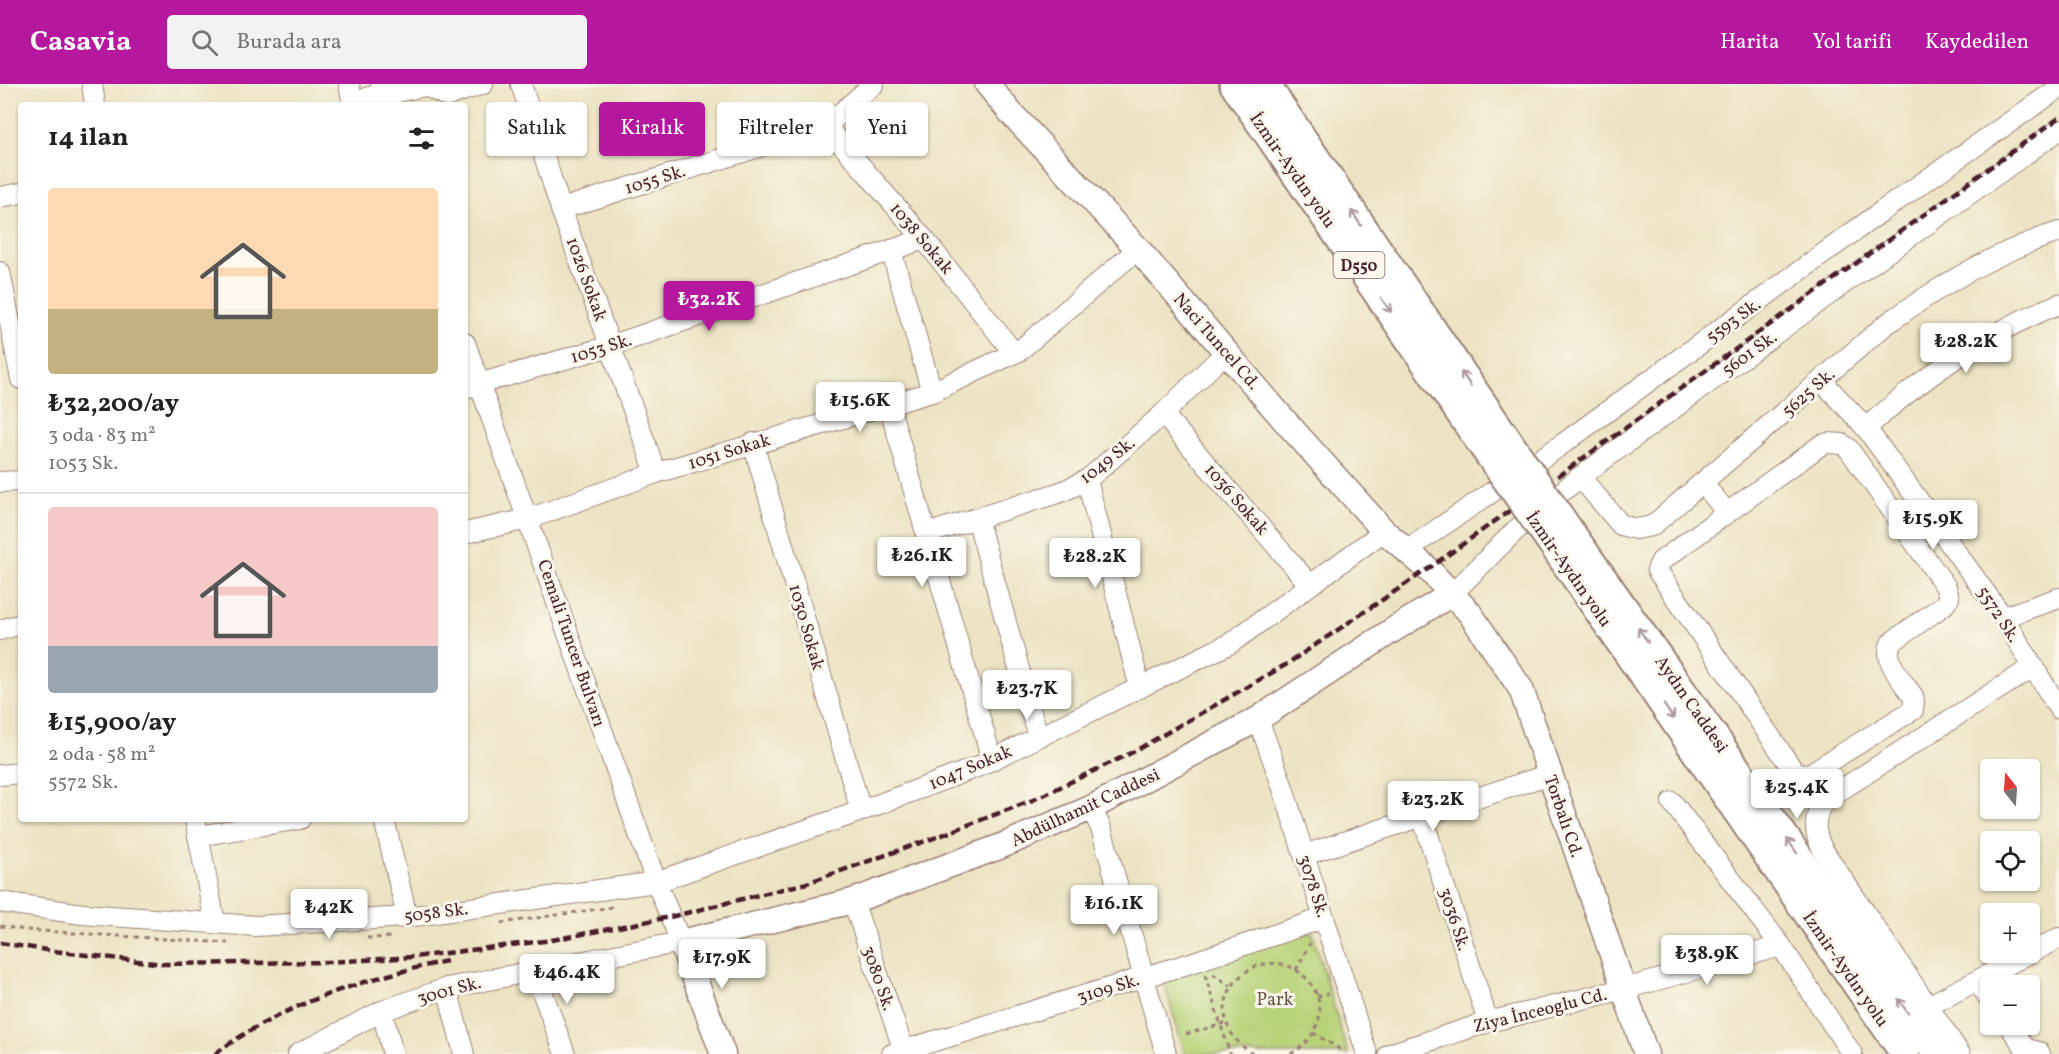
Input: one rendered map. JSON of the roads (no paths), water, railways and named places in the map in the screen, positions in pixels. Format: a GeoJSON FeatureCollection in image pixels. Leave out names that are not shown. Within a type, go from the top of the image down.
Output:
{"type":"FeatureCollection","features":[{"type":"Feature","properties":{"kind":"highway","name":"İzmir-Aydın yolu"},"geometry":{"type":"LineString","coordinates":[[1234,84],[1491,437],[1561,538],[1905,1054]]}},
{"type":"Feature","properties":{"kind":"highway","name":"İzmir-Aydın yolu"},"geometry":{"type":"LineString","coordinates":[[1265,84],[1491,437]]}},
{"type":"Feature","properties":{"kind":"highway","name":"Aydın Caddesi"},"geometry":{"type":"LineString","coordinates":[[1561,538],[1937,1054]]}},
{"type":"Feature","properties":{"kind":"main road","name":"Naci Tuncel Cd."},"geometry":{"type":"LineString","coordinates":[[987,84],[1010,112],[1138,249],[1285,421],[1384,531],[1453,593]]}},
{"type":"Feature","properties":{"kind":"main road","name":"Abdülhamit Caddesi"},"geometry":{"type":"LineString","coordinates":[[681,942],[853,901],[999,847],[1091,808],[1258,719],[1453,593]]}},
{"type":"Feature","properties":{"kind":"main road","name":"Torbalı Cd."},"geometry":{"type":"LineString","coordinates":[[1453,593],[1469,612],[1521,689],[1646,1054]]}},
{"type":"Feature","properties":{"kind":"main road"},"geometry":{"type":"LineString","coordinates":[[681,942],[723,1054]]}},
{"type":"Feature","properties":{"kind":"street"},"geometry":{"type":"LineString","coordinates":[[92,84],[94,102]]}},
{"type":"Feature","properties":{"kind":"street"},"geometry":{"type":"LineString","coordinates":[[349,84],[352,102]]}},
{"type":"Feature","properties":{"kind":"street"},"geometry":{"type":"LineString","coordinates":[[361,102],[367,97],[425,86],[444,100],[483,84]]}},
{"type":"Feature","properties":{"kind":"street","name":"1026 Sokak"},"geometry":{"type":"LineString","coordinates":[[521,84],[561,208],[656,472]]}},
{"type":"Feature","properties":{"kind":"street","name":"1055 Sk."},"geometry":{"type":"LineString","coordinates":[[834,119],[874,84]]}},
{"type":"Feature","properties":{"kind":"street","name":"5593 Sk."},"geometry":{"type":"LineString","coordinates":[[1407,550],[1564,443],[1882,211],[2059,88]]}},
{"type":"Feature","properties":{"kind":"street","name":"5601 Sk."},"geometry":{"type":"LineString","coordinates":[[1453,593],[1516,530],[1580,477],[1846,282],[2059,130]]}},
{"type":"Feature","properties":{"kind":"street","name":"1038 Sokak"},"geometry":{"type":"LineString","coordinates":[[834,135],[924,239],[1014,354]]}},
{"type":"Feature","properties":{"kind":"street","name":"1055 Sk."},"geometry":{"type":"LineString","coordinates":[[561,208],[729,156]]}},
{"type":"Feature","properties":{"kind":"street"},"geometry":{"type":"LineString","coordinates":[[0,197],[18,194]]}},
{"type":"Feature","properties":{"kind":"street","name":"5625 Sk."},"geometry":{"type":"LineString","coordinates":[[1580,477],[1621,525],[1636,530],[1652,526],[1884,326],[1940,287],[1999,255],[2059,232]]}},
{"type":"Feature","properties":{"kind":"street","name":"1053 Sk."},"geometry":{"type":"LineString","coordinates":[[473,386],[610,346],[924,239]]}},
{"type":"Feature","properties":{"kind":"street","name":"1051 Sokak"},"geometry":{"type":"LineString","coordinates":[[468,532],[528,519],[656,472],[932,392],[1014,354],[1138,249]]}},
{"type":"Feature","properties":{"kind":"street"},"geometry":{"type":"LineString","coordinates":[[891,250],[932,392]]}},
{"type":"Feature","properties":{"kind":"street"},"geometry":{"type":"LineString","coordinates":[[0,272],[18,364]]}},
{"type":"Feature","properties":{"kind":"street"},"geometry":{"type":"LineString","coordinates":[[1866,428],[1889,407],[1940,368],[1996,334],[2058,308]]}},
{"type":"Feature","properties":{"kind":"street","name":"1049 Sk."},"geometry":{"type":"LineString","coordinates":[[926,534],[1061,492],[1087,480],[1163,414],[1227,351]]}},
{"type":"Feature","properties":{"kind":"street","name":"Cemali Tuncer Bulvarı"},"geometry":{"type":"LineString","coordinates":[[468,359],[473,386],[528,519],[656,882],[681,942]]}},
{"type":"Feature","properties":{"kind":"street","name":"5572 Sk."},"geometry":{"type":"LineString","coordinates":[[1822,381],[1866,428],[2003,617],[2059,709]]}},
{"type":"Feature","properties":{"kind":"street"},"geometry":{"type":"LineString","coordinates":[[889,405],[992,760]]}},
{"type":"Feature","properties":{"kind":"street","name":"1036 Sokak"},"geometry":{"type":"LineString","coordinates":[[1163,414],[1310,585]]}},
{"type":"Feature","properties":{"kind":"street","name":"1030 Sokak"},"geometry":{"type":"LineString","coordinates":[[753,443],[861,811]]}},
{"type":"Feature","properties":{"kind":"street"},"geometry":{"type":"LineString","coordinates":[[1842,444],[1848,448],[1948,590],[1949,598],[1944,605],[1892,642],[1890,646],[1890,660],[1913,696],[1913,710],[1809,774],[1800,775],[1793,770],[1657,570],[1661,561],[1727,513],[1821,445],[1842,444]]}},
{"type":"Feature","properties":{"kind":"street"},"geometry":{"type":"LineString","coordinates":[[1087,480],[1140,688]]}},
{"type":"Feature","properties":{"kind":"street"},"geometry":{"type":"LineString","coordinates":[[0,482],[18,481]]}},
{"type":"Feature","properties":{"kind":"street"},"geometry":{"type":"LineString","coordinates":[[1703,483],[1727,513]]}},
{"type":"Feature","properties":{"kind":"street"},"geometry":{"type":"LineString","coordinates":[[977,518],[1038,737]]}},
{"type":"Feature","properties":{"kind":"street","name":"1047 Sokak"},"geometry":{"type":"LineString","coordinates":[[656,882],[861,811],[992,760],[1231,642],[1384,531]]}},
{"type":"Feature","properties":{"kind":"street"},"geometry":{"type":"LineString","coordinates":[[2003,617],[2059,598]]}},
{"type":"Feature","properties":{"kind":"street"},"geometry":{"type":"LineString","coordinates":[[0,630],[18,625]]}},
{"type":"Feature","properties":{"kind":"street"},"geometry":{"type":"LineString","coordinates":[[1960,1054],[1823,850],[1817,839],[1816,816],[1825,800],[2033,667]]}},
{"type":"Feature","properties":{"kind":"street","name":"3078 Sk."},"geometry":{"type":"LineString","coordinates":[[1258,719],[1367,1054]]}},
{"type":"Feature","properties":{"kind":"street"},"geometry":{"type":"LineString","coordinates":[[0,775],[18,772]]}},
{"type":"Feature","properties":{"kind":"street"},"geometry":{"type":"LineString","coordinates":[[1304,855],[1550,774]]}},
{"type":"Feature","properties":{"kind":"street"},"geometry":{"type":"LineString","coordinates":[[1672,802],[1781,945],[1852,1054]]}},
{"type":"Feature","properties":{"kind":"street"},"geometry":{"type":"LineString","coordinates":[[1091,808],[1101,828],[1166,1054]]}},
{"type":"Feature","properties":{"kind":"street","name":"3036 Sk."},"geometry":{"type":"LineString","coordinates":[[1422,816],[1488,1022]]}},
{"type":"Feature","properties":{"kind":"street"},"geometry":{"type":"LineString","coordinates":[[215,923],[196,828],[265,822]]}},
{"type":"Feature","properties":{"kind":"street"},"geometry":{"type":"LineString","coordinates":[[385,822],[407,917]]}},
{"type":"Feature","properties":{"kind":"street","name":"5058 Sk."},"geometry":{"type":"LineString","coordinates":[[0,902],[82,914],[256,926],[407,917],[656,882]]}},
{"type":"Feature","properties":{"kind":"street","name":"3080 Sk."},"geometry":{"type":"LineString","coordinates":[[853,901],[900,1053]]}},
{"type":"Feature","properties":{"kind":"street","name":"3109 Sk."},"geometry":{"type":"LineString","coordinates":[[900,1053],[1194,962],[1324,918]]}},
{"type":"Feature","properties":{"kind":"street"},"geometry":{"type":"LineString","coordinates":[[1928,1006],[2059,938]]}},
{"type":"Feature","properties":{"kind":"street","name":"3001 Sk."},"geometry":{"type":"LineString","coordinates":[[298,1054],[382,1011],[447,988],[534,969],[681,942]]}},
{"type":"Feature","properties":{"kind":"street","name":"Ziya İnceoglu Cd."},"geometry":{"type":"LineString","coordinates":[[1389,1054],[1488,1022],[1624,990],[1781,945]]}},
{"type":"Feature","properties":{"kind":"street"},"geometry":{"type":"LineString","coordinates":[[534,969],[565,1054]]}},
{"type":"Feature","properties":{"kind":"street"},"geometry":{"type":"LineString","coordinates":[[1977,981],[1980,985]]}},
{"type":"Feature","properties":{"kind":"street"},"geometry":{"type":"LineString","coordinates":[[447,988],[464,1054]]}},
{"type":"Feature","properties":{"kind":"street"},"geometry":{"type":"LineString","coordinates":[[382,1011],[393,1054]]}},
{"type":"Feature","properties":{"kind":"street"},"geometry":{"type":"LineString","coordinates":[[2016,1035],[2026,1049],[2040,1054]]}},
{"type":"Feature","properties":{"kind":"railway"},"geometry":{"type":"LineString","coordinates":[[0,943],[163,964],[329,962],[414,957],[552,940],[670,917],[807,883],[1033,800],[1133,752],[1287,664],[1428,569],[2059,118]]}},
{"type":"Feature","properties":{"kind":"railway"},"geometry":{"type":"LineString","coordinates":[[215,1054],[241,1036],[296,1007],[356,985],[447,961]]}},
{"type":"Feature","properties":{"kind":"park label","name":"Park"},"geometry":{"type":"Point","coordinates":[1275,999]}}]}
